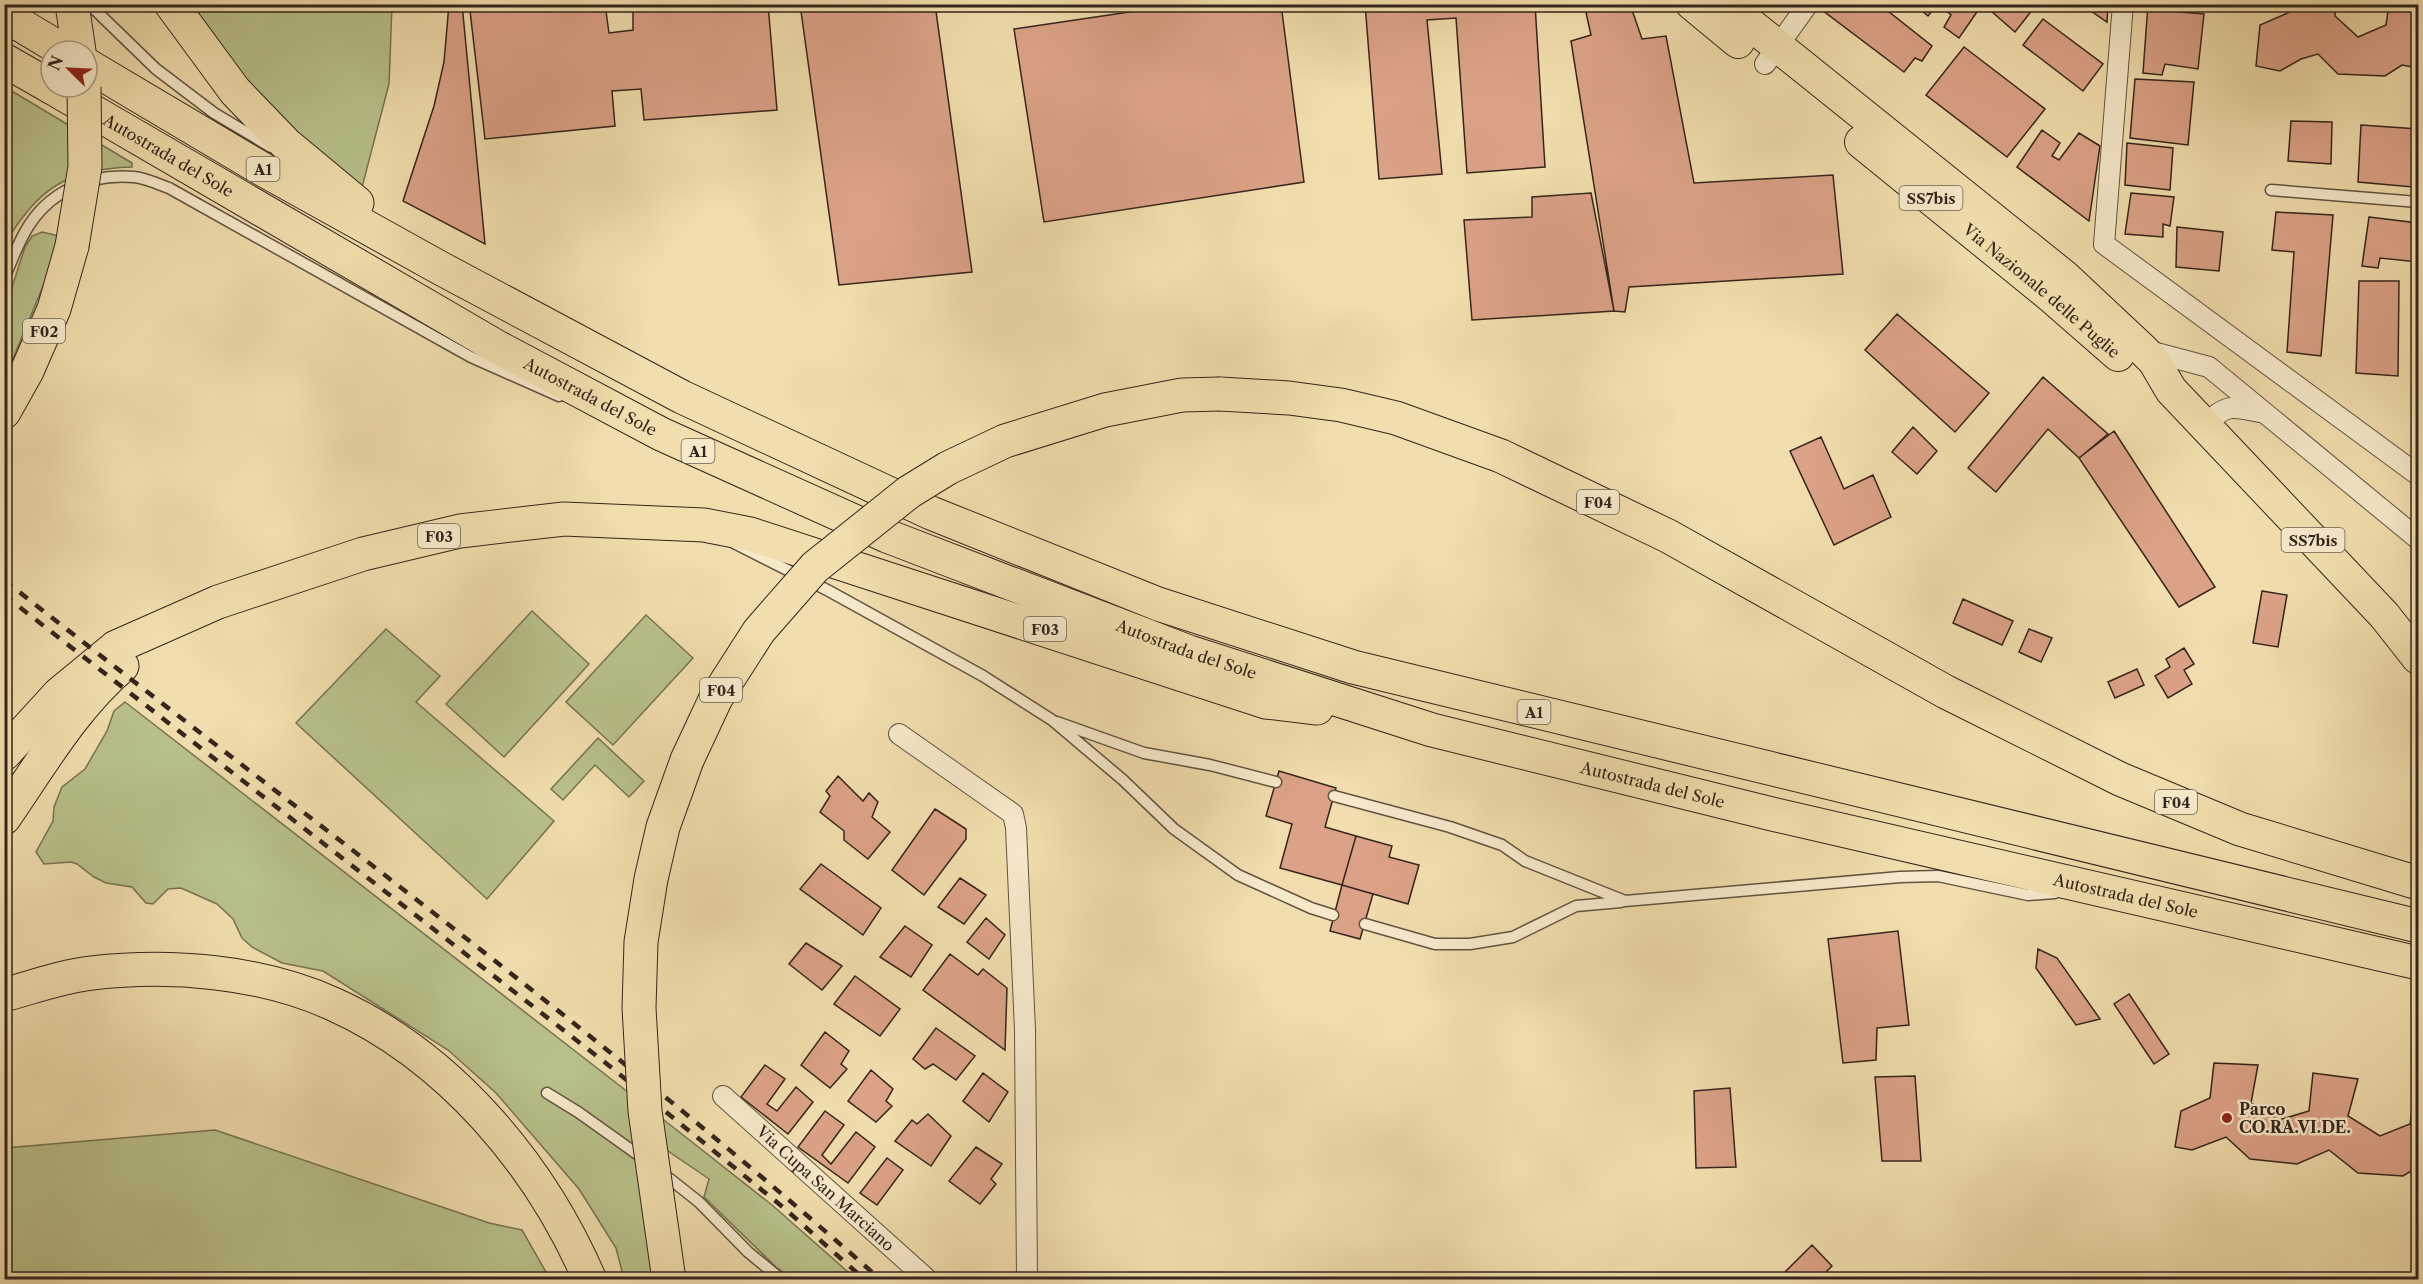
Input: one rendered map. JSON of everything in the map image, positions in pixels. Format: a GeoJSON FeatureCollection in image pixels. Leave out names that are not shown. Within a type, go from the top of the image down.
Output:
{"type":"FeatureCollection","features":[{"type":"Feature","properties":{"kind":"highway"},"geometry":{"type":"LineString","coordinates":[[72,4],[77,39]]}},
{"type":"Feature","properties":{"kind":"highway"},"geometry":{"type":"LineString","coordinates":[[171,4],[235,91],[286,144],[330,182],[442,269]]}},
{"type":"Feature","properties":{"kind":"highway"},"geometry":{"type":"LineString","coordinates":[[4,15],[44,39]]}},
{"type":"Feature","properties":{"kind":"highway","name":"Autostrada del Sole"},"geometry":{"type":"LineString","coordinates":[[4,60],[39,80]]}},
{"type":"Feature","properties":{"kind":"highway","name":"Autostrada del Sole"},"geometry":{"type":"LineString","coordinates":[[99,71],[262,169],[442,269],[682,397],[930,513],[1158,604],[1353,667],[2418,926]]}},
{"type":"Feature","properties":{"kind":"highway","name":"Autostrada del Sole"},"geometry":{"type":"LineString","coordinates":[[72,99],[489,342],[661,434],[887,537],[1189,652],[1432,730],[1761,811],[2418,963]]}},
{"type":"Feature","properties":{"kind":"highway","name":"F02"},"geometry":{"type":"LineString","coordinates":[[4,412],[27,371],[54,309],[72,246],[85,167],[84,99]]}},
{"type":"Feature","properties":{"kind":"highway","name":"F04"},"geometry":{"type":"LineString","coordinates":[[669,1280],[645,1111],[639,1008],[641,942],[651,879],[663,827],[687,760],[716,698],[759,631],[815,567],[909,492],[948,468],[1005,441],[1105,410],[1182,395],[1220,394],[1289,398],[1341,405],[1396,418],[1500,456],[1668,536],[1946,692],[2120,779],[2240,829],[2418,883]]}},
{"type":"Feature","properties":{"kind":"highway","name":"F03"},"geometry":{"type":"LineString","coordinates":[[4,754],[59,694],[116,647],[218,602],[363,554],[460,531],[564,519],[704,525],[750,534],[1266,702],[1390,716]]}},
{"type":"Feature","properties":{"kind":"highway"},"geometry":{"type":"LineString","coordinates":[[4,818],[53,747],[103,682],[186,617]]}},
{"type":"Feature","properties":{"kind":"highway"},"geometry":{"type":"LineString","coordinates":[[4,995],[90,973],[146,969],[230,975],[285,986],[333,1004],[395,1038],[450,1082],[493,1125],[545,1193],[578,1251],[590,1280]]}},
{"type":"Feature","properties":{"kind":"main road","name":"Via Nazionale delle Puglie"},"geometry":{"type":"LineString","coordinates":[[1692,4],[1771,55],[2064,276],[2154,361],[2171,390],[2384,615],[2418,658]]}},
{"type":"Feature","properties":{"kind":"main road","name":"Via Nazionale delle Puglie"},"geometry":{"type":"LineString","coordinates":[[1725,4],[1771,55],[2132,368],[2171,390]]}},
{"type":"Feature","properties":{"kind":"street"},"geometry":{"type":"LineString","coordinates":[[1771,55],[1808,4]]}},
{"type":"Feature","properties":{"kind":"street"},"geometry":{"type":"LineString","coordinates":[[2123,4],[2104,244],[2418,475]]}},
{"type":"Feature","properties":{"kind":"street"},"geometry":{"type":"LineString","coordinates":[[2143,350],[2209,367],[2418,539]]}},
{"type":"Feature","properties":{"kind":"street"},"geometry":{"type":"LineString","coordinates":[[2204,425],[2223,408],[2242,408],[2261,412]]}},
{"type":"Feature","properties":{"kind":"street"},"geometry":{"type":"LineString","coordinates":[[899,734],[1013,814],[1016,828],[1025,1030],[1027,1280]]}},
{"type":"Feature","properties":{"kind":"street","name":"Via Cupa San Marciano"},"geometry":{"type":"LineString","coordinates":[[723,1096],[928,1280]]}},
{"type":"Feature","properties":{"kind":"lane"},"geometry":{"type":"LineString","coordinates":[[89,4],[156,69],[214,114],[330,182]]}},
{"type":"Feature","properties":{"kind":"lane"},"geometry":{"type":"LineString","coordinates":[[4,278],[26,231],[53,196],[73,186],[101,178],[135,177],[179,193],[471,357],[572,401],[661,434]]}},
{"type":"Feature","properties":{"kind":"lane"},"geometry":{"type":"LineString","coordinates":[[2271,190],[2418,202]]}},
{"type":"Feature","properties":{"kind":"lane"},"geometry":{"type":"LineString","coordinates":[[704,525],[746,550],[829,591],[983,676],[1052,720],[1123,780],[1174,829],[1238,875],[1311,908],[1334,915]]}},
{"type":"Feature","properties":{"kind":"lane"},"geometry":{"type":"LineString","coordinates":[[1052,720],[1144,753],[1210,765],[1276,782]]}},
{"type":"Feature","properties":{"kind":"lane"},"geometry":{"type":"LineString","coordinates":[[1334,796],[1450,827],[1502,845],[1524,861],[1625,901]]}},
{"type":"Feature","properties":{"kind":"lane"},"geometry":{"type":"LineString","coordinates":[[1365,924],[1435,944],[1470,944],[1513,937],[1576,906],[1625,901],[1900,877],[1938,876],[2028,895],[2100,889]]}},
{"type":"Feature","properties":{"kind":"lane"},"geometry":{"type":"LineString","coordinates":[[547,1093],[624,1143],[699,1202],[748,1252],[782,1280]]}},
{"type":"Feature","properties":{"kind":"green space"},"geometry":{"type":"Polygon","coordinates":[[[184,5],[392,5],[389,84],[361,191],[302,144],[240,76],[184,5]]]}},
{"type":"Feature","properties":{"kind":"green space"},"geometry":{"type":"Polygon","coordinates":[[[5,87],[132,163],[132,167],[89,172],[56,186],[29,209],[4,245],[6,203],[5,87]]]}},
{"type":"Feature","properties":{"kind":"green space"},"geometry":{"type":"Polygon","coordinates":[[[42,232],[59,236],[51,267],[5,378],[5,309],[25,247],[32,236],[42,232]]]}},
{"type":"Feature","properties":{"kind":"green space"},"geometry":{"type":"Polygon","coordinates":[[[532,611],[589,664],[504,757],[446,704],[532,611]]]}},
{"type":"Feature","properties":{"kind":"green space"},"geometry":{"type":"Polygon","coordinates":[[[646,615],[693,658],[613,745],[566,702],[646,615]]]}},
{"type":"Feature","properties":{"kind":"green space"},"geometry":{"type":"Polygon","coordinates":[[[386,629],[440,676],[416,702],[554,821],[487,899],[296,723],[386,629]]]}},
{"type":"Feature","properties":{"kind":"green space"},"geometry":{"type":"Polygon","coordinates":[[[125,702],[772,1205],[856,1279],[792,1279],[776,1267],[704,1197],[709,1179],[631,1126],[653,1279],[624,1279],[616,1248],[579,1189],[496,1093],[448,1050],[323,971],[282,963],[252,947],[242,938],[233,919],[217,904],[181,888],[168,889],[153,904],[146,903],[132,887],[106,883],[77,864],[71,862],[44,864],[36,852],[53,821],[54,807],[62,787],[85,769],[107,731],[114,711],[125,702]]]}},
{"type":"Feature","properties":{"kind":"green space"},"geometry":{"type":"Polygon","coordinates":[[[598,738],[644,781],[629,797],[595,765],[563,800],[551,789],[598,738]]]}},
{"type":"Feature","properties":{"kind":"green space"},"geometry":{"type":"Polygon","coordinates":[[[215,1130],[489,1223],[522,1230],[550,1279],[5,1279],[5,1148],[215,1130]]]}},
{"type":"Feature","properties":{"kind":"building"},"geometry":{"type":"Polygon","coordinates":[[[449,4],[462,4],[485,244],[403,201],[434,106],[444,62],[449,4]]]}},
{"type":"Feature","properties":{"kind":"building"},"geometry":{"type":"Polygon","coordinates":[[[605,4],[609,33],[633,30],[633,4],[768,4],[777,110],[644,120],[641,89],[612,91],[615,126],[485,139],[470,11],[605,4]]]}},
{"type":"Feature","properties":{"kind":"building"},"geometry":{"type":"Polygon","coordinates":[[[800,4],[935,4],[972,272],[839,285],[800,4]]]}},
{"type":"Feature","properties":{"kind":"building"},"geometry":{"type":"Polygon","coordinates":[[[1140,4],[1281,4],[1304,182],[1044,222],[1014,29],[1136,11],[1140,4]]]}},
{"type":"Feature","properties":{"kind":"building"},"geometry":{"type":"Polygon","coordinates":[[[1365,4],[1535,4],[1545,167],[1467,173],[1456,18],[1427,20],[1442,174],[1379,179],[1365,4]]]}},
{"type":"Feature","properties":{"kind":"building"},"geometry":{"type":"Polygon","coordinates":[[[1630,4],[1642,39],[1666,36],[1694,183],[1833,175],[1843,274],[1629,287],[1625,312],[1614,311],[1571,41],[1591,35],[1585,8],[1630,4]]]}},
{"type":"Feature","properties":{"kind":"building"},"geometry":{"type":"Polygon","coordinates":[[[1826,4],[1879,4],[1932,46],[1922,61],[1915,58],[1904,72],[1822,10],[1826,4]]]}},
{"type":"Feature","properties":{"kind":"building"},"geometry":{"type":"Polygon","coordinates":[[[1914,4],[1938,4],[1928,16],[1914,4]]]}},
{"type":"Feature","properties":{"kind":"building"},"geometry":{"type":"Polygon","coordinates":[[[1939,4],[1975,4],[1979,9],[1959,38],[1944,27],[1951,15],[1939,4]]]}},
{"type":"Feature","properties":{"kind":"building"},"geometry":{"type":"Polygon","coordinates":[[[1983,4],[2037,4],[2015,32],[1983,4]]]}},
{"type":"Feature","properties":{"kind":"building"},"geometry":{"type":"Polygon","coordinates":[[[2081,4],[2108,4],[2107,22],[2081,4]]]}},
{"type":"Feature","properties":{"kind":"building"},"geometry":{"type":"Polygon","coordinates":[[[2148,4],[2169,4],[2168,11],[2204,14],[2198,69],[2165,64],[2162,75],[2143,73],[2148,4]]]}},
{"type":"Feature","properties":{"kind":"building"},"geometry":{"type":"Polygon","coordinates":[[[2291,4],[2336,4],[2335,16],[2358,37],[2386,25],[2389,4],[2418,4],[2418,68],[2402,65],[2385,76],[2338,74],[2318,54],[2301,59],[2280,71],[2256,66],[2260,25],[2290,12],[2291,4]]]}},
{"type":"Feature","properties":{"kind":"building"},"geometry":{"type":"Polygon","coordinates":[[[2043,19],[2103,64],[2083,91],[2023,45],[2043,19]]]}},
{"type":"Feature","properties":{"kind":"building"},"geometry":{"type":"Polygon","coordinates":[[[1964,47],[2045,109],[2007,157],[1926,95],[1964,47]]]}},
{"type":"Feature","properties":{"kind":"building"},"geometry":{"type":"Polygon","coordinates":[[[2135,79],[2194,82],[2188,145],[2130,138],[2135,79]]]}},
{"type":"Feature","properties":{"kind":"building"},"geometry":{"type":"Polygon","coordinates":[[[2291,121],[2332,122],[2331,164],[2288,161],[2291,121]]]}},
{"type":"Feature","properties":{"kind":"building"},"geometry":{"type":"Polygon","coordinates":[[[2361,125],[2418,129],[2413,187],[2358,182],[2361,125]]]}},
{"type":"Feature","properties":{"kind":"building"},"geometry":{"type":"Polygon","coordinates":[[[2042,130],[2060,143],[2052,156],[2059,160],[2079,133],[2100,146],[2089,221],[2017,167],[2042,130]]]}},
{"type":"Feature","properties":{"kind":"building"},"geometry":{"type":"Polygon","coordinates":[[[2127,143],[2173,148],[2170,190],[2125,185],[2127,143]]]}},
{"type":"Feature","properties":{"kind":"building"},"geometry":{"type":"Polygon","coordinates":[[[1591,193],[1614,311],[1472,320],[1464,220],[1532,217],[1532,197],[1591,193]]]}},
{"type":"Feature","properties":{"kind":"building"},"geometry":{"type":"Polygon","coordinates":[[[2131,193],[2174,197],[2170,226],[2163,224],[2163,237],[2125,234],[2131,193]]]}},
{"type":"Feature","properties":{"kind":"building"},"geometry":{"type":"Polygon","coordinates":[[[2276,212],[2333,215],[2321,356],[2287,352],[2294,252],[2272,250],[2276,212]]]}},
{"type":"Feature","properties":{"kind":"building"},"geometry":{"type":"Polygon","coordinates":[[[2369,217],[2418,223],[2418,262],[2380,258],[2378,268],[2362,266],[2369,217]]]}},
{"type":"Feature","properties":{"kind":"building"},"geometry":{"type":"Polygon","coordinates":[[[2177,227],[2223,232],[2219,271],[2176,267],[2177,227]]]}},
{"type":"Feature","properties":{"kind":"building"},"geometry":{"type":"Polygon","coordinates":[[[2359,281],[2399,281],[2398,376],[2356,373],[2359,281]]]}},
{"type":"Feature","properties":{"kind":"building"},"geometry":{"type":"Polygon","coordinates":[[[1897,314],[1989,393],[1955,432],[1865,350],[1897,314]]]}},
{"type":"Feature","properties":{"kind":"building"},"geometry":{"type":"Polygon","coordinates":[[[2043,377],[2108,434],[2079,458],[2048,429],[1996,492],[1968,468],[2043,377]]]}},
{"type":"Feature","properties":{"kind":"building"},"geometry":{"type":"Polygon","coordinates":[[[1913,427],[1937,451],[1917,474],[1892,452],[1913,427]]]}},
{"type":"Feature","properties":{"kind":"building"},"geometry":{"type":"Polygon","coordinates":[[[2114,431],[2215,587],[2179,607],[2079,458],[2114,431]]]}},
{"type":"Feature","properties":{"kind":"building"},"geometry":{"type":"Polygon","coordinates":[[[1821,437],[1844,489],[1873,475],[1891,517],[1834,545],[1790,451],[1821,437]]]}},
{"type":"Feature","properties":{"kind":"building"},"geometry":{"type":"Polygon","coordinates":[[[2262,591],[2287,595],[2278,647],[2253,643],[2262,591]]]}},
{"type":"Feature","properties":{"kind":"building"},"geometry":{"type":"Polygon","coordinates":[[[1963,599],[2013,621],[2002,645],[1953,623],[1963,599]]]}},
{"type":"Feature","properties":{"kind":"building"},"geometry":{"type":"Polygon","coordinates":[[[2029,629],[2052,638],[2041,662],[2019,652],[2029,629]]]}},
{"type":"Feature","properties":{"kind":"building"},"geometry":{"type":"Polygon","coordinates":[[[2184,648],[2194,664],[2184,670],[2192,684],[2168,698],[2155,676],[2170,667],[2166,659],[2184,648]]]}},
{"type":"Feature","properties":{"kind":"building"},"geometry":{"type":"Polygon","coordinates":[[[2137,669],[2144,685],[2115,698],[2108,682],[2137,669]]]}},
{"type":"Feature","properties":{"kind":"building"},"geometry":{"type":"Polygon","coordinates":[[[1279,771],[1336,788],[1325,827],[1356,836],[1342,885],[1280,868],[1292,824],[1266,816],[1279,771]]]}},
{"type":"Feature","properties":{"kind":"building"},"geometry":{"type":"Polygon","coordinates":[[[838,776],[863,801],[869,793],[878,802],[872,817],[890,832],[868,859],[844,840],[844,831],[820,812],[830,796],[826,791],[838,776]]]}},
{"type":"Feature","properties":{"kind":"building"},"geometry":{"type":"Polygon","coordinates":[[[935,809],[966,829],[966,839],[924,895],[892,870],[935,809]]]}},
{"type":"Feature","properties":{"kind":"building"},"geometry":{"type":"Polygon","coordinates":[[[1356,836],[1392,846],[1389,857],[1419,865],[1408,904],[1342,885],[1356,836]]]}},
{"type":"Feature","properties":{"kind":"building"},"geometry":{"type":"Polygon","coordinates":[[[821,864],[881,908],[863,935],[800,889],[821,864]]]}},
{"type":"Feature","properties":{"kind":"building"},"geometry":{"type":"Polygon","coordinates":[[[960,878],[986,895],[964,924],[938,907],[960,878]]]}},
{"type":"Feature","properties":{"kind":"building"},"geometry":{"type":"Polygon","coordinates":[[[1342,885],[1373,894],[1360,939],[1330,931],[1342,885]]]}},
{"type":"Feature","properties":{"kind":"building"},"geometry":{"type":"Polygon","coordinates":[[[986,918],[1005,935],[989,959],[967,942],[986,918]]]}},
{"type":"Feature","properties":{"kind":"building"},"geometry":{"type":"Polygon","coordinates":[[[905,926],[932,945],[911,977],[880,957],[905,926]]]}},
{"type":"Feature","properties":{"kind":"building"},"geometry":{"type":"Polygon","coordinates":[[[1898,931],[1909,1025],[1877,1028],[1876,1060],[1843,1063],[1828,939],[1898,931]]]}},
{"type":"Feature","properties":{"kind":"building"},"geometry":{"type":"Polygon","coordinates":[[[806,943],[842,966],[822,990],[789,964],[806,943]]]}},
{"type":"Feature","properties":{"kind":"building"},"geometry":{"type":"Polygon","coordinates":[[[2038,949],[2057,958],[2100,1019],[2076,1025],[2036,968],[2038,949]]]}},
{"type":"Feature","properties":{"kind":"building"},"geometry":{"type":"Polygon","coordinates":[[[950,954],[978,975],[983,969],[1007,988],[1005,1050],[923,990],[950,954]]]}},
{"type":"Feature","properties":{"kind":"building"},"geometry":{"type":"Polygon","coordinates":[[[855,976],[900,1009],[880,1036],[834,1004],[855,976]]]}},
{"type":"Feature","properties":{"kind":"building"},"geometry":{"type":"Polygon","coordinates":[[[2129,994],[2169,1054],[2154,1064],[2114,1004],[2129,994]]]}},
{"type":"Feature","properties":{"kind":"building"},"geometry":{"type":"Polygon","coordinates":[[[936,1028],[975,1056],[956,1080],[933,1064],[925,1069],[913,1059],[936,1028]]]}},
{"type":"Feature","properties":{"kind":"building"},"geometry":{"type":"Polygon","coordinates":[[[825,1032],[849,1051],[841,1064],[847,1069],[830,1088],[801,1065],[825,1032]]]}},
{"type":"Feature","properties":{"kind":"building","name":"Parco CO.RA.VI.DE."},"geometry":{"type":"Polygon","coordinates":[[[2214,1063],[2258,1065],[2251,1103],[2279,1120],[2309,1111],[2313,1073],[2358,1079],[2348,1116],[2380,1136],[2410,1124],[2416,1088],[2418,1088],[2418,1167],[2403,1176],[2358,1173],[2329,1150],[2297,1164],[2250,1159],[2226,1137],[2192,1150],[2175,1147],[2181,1111],[2210,1098],[2214,1063]]]}},
{"type":"Feature","properties":{"kind":"building"},"geometry":{"type":"Polygon","coordinates":[[[765,1065],[785,1079],[767,1104],[777,1111],[796,1087],[813,1102],[788,1134],[741,1097],[765,1065]]]}},
{"type":"Feature","properties":{"kind":"building"},"geometry":{"type":"Polygon","coordinates":[[[871,1070],[893,1089],[886,1101],[892,1106],[876,1122],[848,1101],[871,1070]]]}},
{"type":"Feature","properties":{"kind":"building"},"geometry":{"type":"Polygon","coordinates":[[[983,1073],[1008,1092],[989,1122],[963,1101],[983,1073]]]}},
{"type":"Feature","properties":{"kind":"building"},"geometry":{"type":"Polygon","coordinates":[[[1915,1076],[1921,1161],[1882,1161],[1875,1077],[1915,1076]]]}},
{"type":"Feature","properties":{"kind":"building"},"geometry":{"type":"Polygon","coordinates":[[[1730,1088],[1736,1167],[1696,1168],[1694,1091],[1730,1088]]]}},
{"type":"Feature","properties":{"kind":"building"},"geometry":{"type":"Polygon","coordinates":[[[825,1111],[844,1125],[822,1155],[831,1164],[856,1132],[875,1147],[848,1183],[798,1147],[825,1111]]]}},
{"type":"Feature","properties":{"kind":"building"},"geometry":{"type":"Polygon","coordinates":[[[928,1114],[951,1136],[931,1166],[895,1141],[912,1120],[917,1124],[928,1114]]]}},
{"type":"Feature","properties":{"kind":"building"},"geometry":{"type":"Polygon","coordinates":[[[976,1147],[1002,1164],[991,1179],[996,1184],[980,1204],[949,1181],[976,1147]]]}},
{"type":"Feature","properties":{"kind":"building"},"geometry":{"type":"Polygon","coordinates":[[[887,1158],[903,1170],[877,1205],[860,1193],[887,1158]]]}},
{"type":"Feature","properties":{"kind":"building"},"geometry":{"type":"Polygon","coordinates":[[[1812,1245],[1832,1266],[1818,1280],[1777,1280],[1812,1245]]]}},
{"type":"Feature","properties":{"kind":"railway"},"geometry":{"type":"LineString","coordinates":[[4,580],[558,1011],[775,1188],[881,1280]]}},
{"type":"Feature","properties":{"kind":"railway"},"geometry":{"type":"LineString","coordinates":[[4,595],[607,1064],[784,1208],[865,1280]]}},
{"type":"Feature","properties":{"kind":"place","name":"Parco CO.RA.VI.DE."},"geometry":{"type":"Point","coordinates":[2227,1118]}}]}
